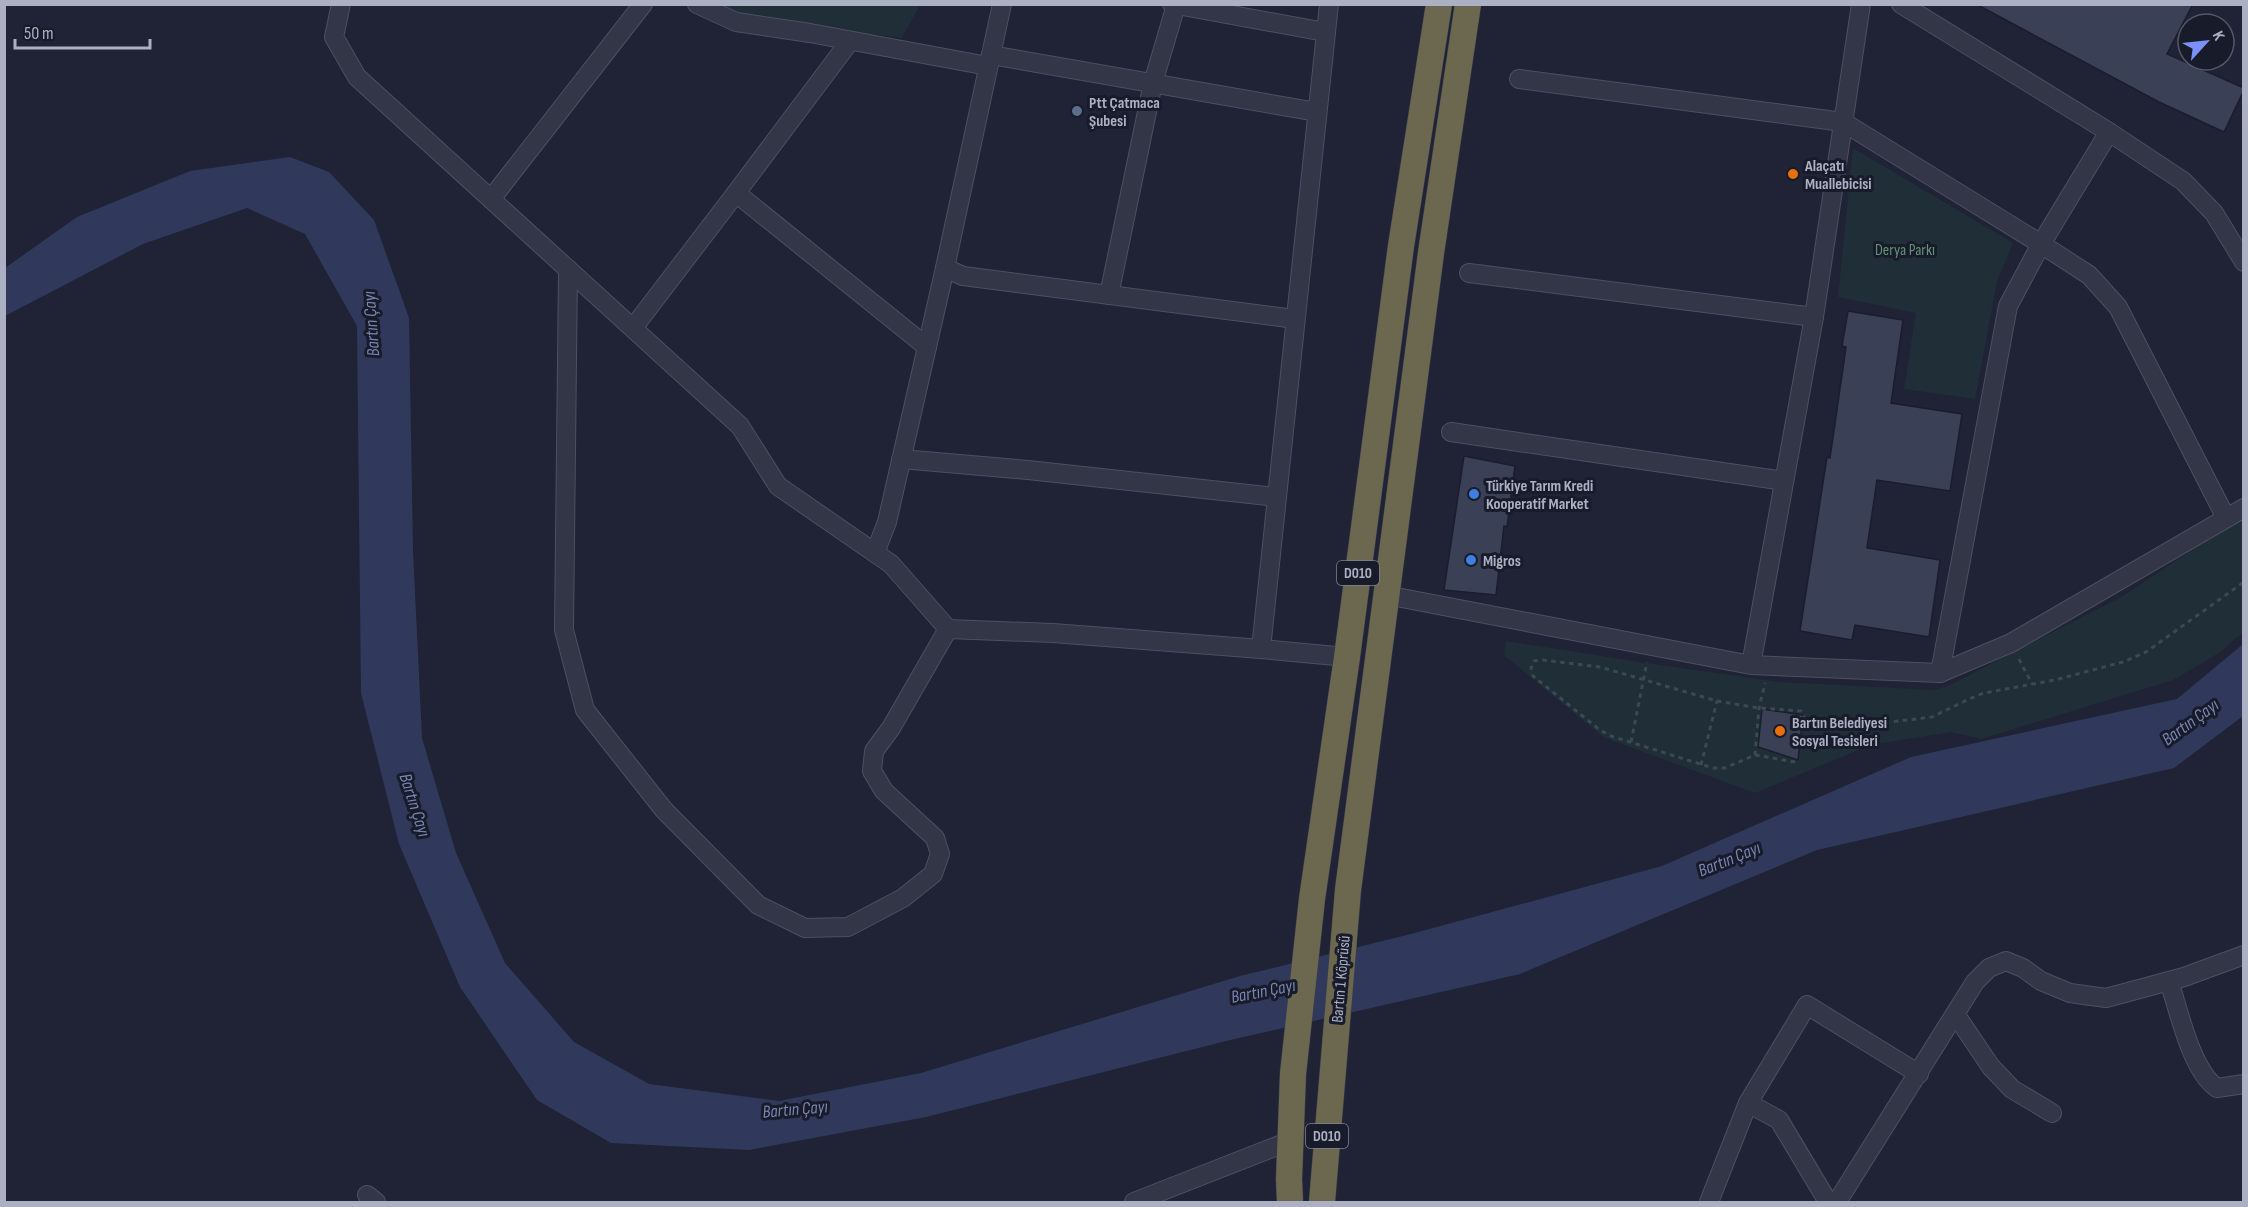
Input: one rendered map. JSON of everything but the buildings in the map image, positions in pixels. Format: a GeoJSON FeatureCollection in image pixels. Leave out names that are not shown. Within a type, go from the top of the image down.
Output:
{"type":"FeatureCollection","features":[{"type":"Feature","properties":{"kind":"highway","name":"D010"},"geometry":{"type":"LineString","coordinates":[[1290,1203],[1288,1179],[1293,1074],[1312,899],[1347,657],[1401,246],[1439,4]]}},
{"type":"Feature","properties":{"kind":"highway","name":"D010"},"geometry":{"type":"LineString","coordinates":[[1386,595],[1431,253],[1468,4]]}},
{"type":"Feature","properties":{"kind":"highway","name":"Bartın 1 Köprüsü"},"geometry":{"type":"LineString","coordinates":[[1322,1203],[1331,1069],[1348,890],[1386,595]]}},
{"type":"Feature","properties":{"kind":"street"},"geometry":{"type":"LineString","coordinates":[[341,4],[334,37],[357,77],[741,426],[778,486],[891,564],[948,628],[1053,633],[1347,657]]}},
{"type":"Feature","properties":{"kind":"street"},"geometry":{"type":"LineString","coordinates":[[491,199],[643,4]]}},
{"type":"Feature","properties":{"kind":"street"},"geometry":{"type":"LineString","coordinates":[[697,4],[736,22],[850,41],[1153,83],[1317,111]]}},
{"type":"Feature","properties":{"kind":"street"},"geometry":{"type":"LineString","coordinates":[[875,553],[887,522],[1002,4]]}},
{"type":"Feature","properties":{"kind":"street"},"geometry":{"type":"LineString","coordinates":[[1261,649],[1329,4]]}},
{"type":"Feature","properties":{"kind":"street"},"geometry":{"type":"LineString","coordinates":[[1760,665],[1784,481],[1814,317],[1861,4]]}},
{"type":"Feature","properties":{"kind":"street"},"geometry":{"type":"LineString","coordinates":[[1901,4],[2109,132],[2183,181],[2214,213],[2244,262]]}},
{"type":"Feature","properties":{"kind":"street"},"geometry":{"type":"LineString","coordinates":[[1109,295],[1153,83],[1174,5],[1325,32]]}},
{"type":"Feature","properties":{"kind":"street"},"geometry":{"type":"LineString","coordinates":[[633,328],[850,41]]}},
{"type":"Feature","properties":{"kind":"street"},"geometry":{"type":"LineString","coordinates":[[1519,79],[1843,122],[2041,244],[2089,275],[2118,307],[2226,518]]}},
{"type":"Feature","properties":{"kind":"street"},"geometry":{"type":"LineString","coordinates":[[1940,673],[2008,306],[2041,244],[2109,132]]}},
{"type":"Feature","properties":{"kind":"street"},"geometry":{"type":"LineString","coordinates":[[736,193],[927,347]]}},
{"type":"Feature","properties":{"kind":"street"},"geometry":{"type":"LineString","coordinates":[[945,268],[963,276],[1295,319]]}},
{"type":"Feature","properties":{"kind":"street"},"geometry":{"type":"LineString","coordinates":[[568,269],[564,630],[585,710],[664,810],[758,905],[805,928],[848,927],[903,898],[933,874],[940,854],[935,838],[884,791],[872,771],[874,751],[891,728],[948,628]]}},
{"type":"Feature","properties":{"kind":"street"},"geometry":{"type":"LineString","coordinates":[[1469,273],[1814,317]]}},
{"type":"Feature","properties":{"kind":"street"},"geometry":{"type":"LineString","coordinates":[[1451,432],[1784,481]]}},
{"type":"Feature","properties":{"kind":"street"},"geometry":{"type":"LineString","coordinates":[[901,459],[1028,470],[1277,497]]}},
{"type":"Feature","properties":{"kind":"street"},"geometry":{"type":"LineString","coordinates":[[1386,595],[1760,665],[1940,673],[2011,643],[2244,508]]}},
{"type":"Feature","properties":{"kind":"street"},"geometry":{"type":"LineString","coordinates":[[1837,1203],[1975,982],[1989,968],[2006,961],[2023,968],[2041,981],[2070,993],[2106,998],[2169,981],[2244,955]]}},
{"type":"Feature","properties":{"kind":"street"},"geometry":{"type":"LineString","coordinates":[[2169,981],[2192,1049],[2209,1083],[2217,1088],[2244,1084]]}},
{"type":"Feature","properties":{"kind":"street"},"geometry":{"type":"LineString","coordinates":[[1709,1203],[1748,1103],[1807,1005],[1919,1074]]}},
{"type":"Feature","properties":{"kind":"street"},"geometry":{"type":"LineString","coordinates":[[1954,1017],[1960,1021],[1991,1067],[2012,1089],[2052,1113]]}},
{"type":"Feature","properties":{"kind":"street"},"geometry":{"type":"LineString","coordinates":[[1748,1103],[1779,1120],[1828,1203]]}},
{"type":"Feature","properties":{"kind":"street"},"geometry":{"type":"LineString","coordinates":[[1134,1203],[1290,1141]]}},
{"type":"Feature","properties":{"kind":"path"},"geometry":{"type":"LineString","coordinates":[[2011,643],[2032,684]]}},
{"type":"Feature","properties":{"kind":"path"},"geometry":{"type":"LineString","coordinates":[[1631,742],[1650,646]]}},
{"type":"Feature","properties":{"kind":"path"},"geometry":{"type":"LineString","coordinates":[[1644,680],[1600,667],[1543,660],[1534,661],[1531,668],[1533,676],[1600,730],[1631,742],[1713,768],[1725,768],[1755,755],[1795,762]]}},
{"type":"Feature","properties":{"kind":"path"},"geometry":{"type":"LineString","coordinates":[[1755,755],[1760,665]]}},
{"type":"Feature","properties":{"kind":"path"},"geometry":{"type":"LineString","coordinates":[[1701,765],[1717,701]]}},
{"type":"Feature","properties":{"kind":"green space"},"geometry":{"type":"Polygon","coordinates":[[[710,5],[920,5],[902,38],[736,17],[710,5]]]}},
{"type":"Feature","properties":{"kind":"green space","name":"Derya Parkı"},"geometry":{"type":"Polygon","coordinates":[[[1853,148],[2013,243],[1997,281],[1975,399],[1904,389],[1916,313],[1838,297],[1853,148]]]}},
{"type":"Feature","properties":{"kind":"green space"},"geometry":{"type":"Polygon","coordinates":[[[2243,516],[2243,632],[2219,653],[2173,680],[1981,739],[1951,732],[1870,745],[1755,793],[1603,737],[1504,655],[1506,641],[1780,682],[1933,690],[1948,686],[2123,596],[2243,516]]]}},
{"type":"Feature","properties":{"kind":"water","name":"Bartın Çayı"},"geometry":{"type":"Polygon","coordinates":[[[290,157],[329,172],[374,220],[409,318],[413,551],[422,738],[456,853],[505,963],[574,1042],[649,1084],[779,1101],[921,1073],[1240,976],[1411,934],[1662,866],[1911,757],[2177,699],[2243,644],[2243,716],[2174,768],[1817,850],[1520,974],[1226,1041],[926,1117],[749,1150],[611,1143],[537,1100],[460,987],[399,844],[361,693],[357,326],[305,234],[247,208],[143,244],[5,316],[5,268],[77,217],[190,171],[290,157]]]}},
{"type":"Feature","properties":{"kind":"place","name":"Ptt Çatmaca Şubesi"},"geometry":{"type":"Point","coordinates":[1077,111]}},
{"type":"Feature","properties":{"kind":"place","name":"Alaçatı Muallebicisi"},"geometry":{"type":"Point","coordinates":[1793,174]}},
{"type":"Feature","properties":{"kind":"place","name":"Türkiye Tarım Kredi Kooperatif Market"},"geometry":{"type":"Point","coordinates":[1474,494]}},
{"type":"Feature","properties":{"kind":"place","name":"Migros"},"geometry":{"type":"Point","coordinates":[1471,560]}},
{"type":"Feature","properties":{"kind":"place","name":"Bartın Belediyesi Sosyal Tesisleri"},"geometry":{"type":"Point","coordinates":[1780,731]}}]}
